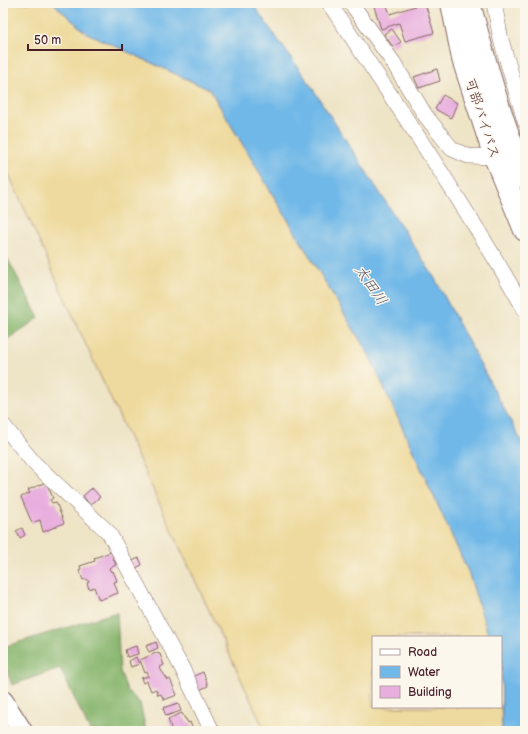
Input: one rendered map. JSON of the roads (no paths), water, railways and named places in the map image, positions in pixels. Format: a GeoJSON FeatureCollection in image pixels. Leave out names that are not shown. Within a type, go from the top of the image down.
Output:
{"type":"FeatureCollection","features":[{"type":"Feature","properties":{"kind":"highway","name":"可部バイパス"},"geometry":{"type":"LineString","coordinates":[[452,3],[464,59],[494,157],[525,230]]}},
{"type":"Feature","properties":{"kind":"highway","name":"可部バイパス"},"geometry":{"type":"LineString","coordinates":[[469,3],[511,143],[525,178]]}},
{"type":"Feature","properties":{"kind":"main road"},"geometry":{"type":"LineString","coordinates":[[3,701],[22,731]]}},
{"type":"Feature","properties":{"kind":"street"},"geometry":{"type":"LineString","coordinates":[[329,3],[434,160],[495,257],[525,310]]}},
{"type":"Feature","properties":{"kind":"street"},"geometry":{"type":"LineString","coordinates":[[351,3],[394,62],[425,114],[452,150],[468,156],[494,157]]}},
{"type":"Feature","properties":{"kind":"street"},"geometry":{"type":"LineString","coordinates":[[494,3],[501,40],[525,121]]}},
{"type":"Feature","properties":{"kind":"street"},"geometry":{"type":"LineString","coordinates":[[3,425],[34,463],[109,533],[182,668],[212,731]]}},
{"type":"Feature","properties":{"kind":"water","name":"太田川"},"geometry":{"type":"Polygon","coordinates":[[[53,3],[252,3],[311,86],[434,277],[525,448],[525,731],[502,731],[502,636],[489,636],[468,571],[369,355],[210,90],[85,32],[53,3]]]}}]}
